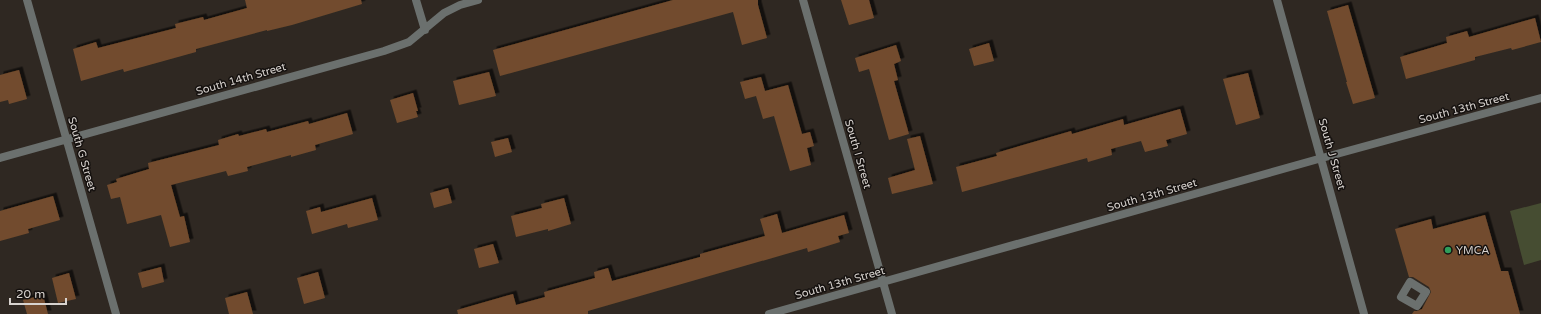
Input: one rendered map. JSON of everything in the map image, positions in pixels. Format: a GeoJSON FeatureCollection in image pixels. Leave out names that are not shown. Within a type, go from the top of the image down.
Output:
{"type":"FeatureCollection","features":[{"type":"Feature","properties":{"kind":"street","name":"South G Street"},"geometry":{"type":"LineString","coordinates":[[27,0],[116,314]]}},
{"type":"Feature","properties":{"kind":"street"},"geometry":{"type":"LineString","coordinates":[[416,0],[424,30]]}},
{"type":"Feature","properties":{"kind":"street","name":"South 14th Street"},"geometry":{"type":"LineString","coordinates":[[0,158],[384,51],[409,42],[444,13],[460,5],[478,0]]}},
{"type":"Feature","properties":{"kind":"street","name":"South I Street"},"geometry":{"type":"LineString","coordinates":[[803,0],[892,314]]}},
{"type":"Feature","properties":{"kind":"street","name":"South J Street"},"geometry":{"type":"LineString","coordinates":[[1277,0],[1364,314]]}},
{"type":"Feature","properties":{"kind":"street","name":"South 13th Street"},"geometry":{"type":"LineString","coordinates":[[770,314],[1322,158],[1541,98]]}},
{"type":"Feature","properties":{"kind":"green space"},"geometry":{"type":"Polygon","coordinates":[[[1541,203],[1541,260],[1524,265],[1510,211],[1541,203]]]}},
{"type":"Feature","properties":{"kind":"building"},"geometry":{"type":"Polygon","coordinates":[[[245,0],[361,0],[362,4],[292,25],[267,30],[196,49],[196,52],[124,72],[123,69],[81,81],[73,49],[96,42],[98,48],[176,28],[175,24],[203,17],[204,20],[247,8],[245,0]]]}},
{"type":"Feature","properties":{"kind":"building"},"geometry":{"type":"Polygon","coordinates":[[[673,0],[758,0],[767,38],[742,45],[733,12],[500,76],[493,50],[673,0]]]}},
{"type":"Feature","properties":{"kind":"building"},"geometry":{"type":"Polygon","coordinates":[[[841,0],[869,0],[874,18],[849,25],[841,0]]]}},
{"type":"Feature","properties":{"kind":"building"},"geometry":{"type":"Polygon","coordinates":[[[1348,5],[1375,98],[1353,104],[1327,11],[1348,5]]]}},
{"type":"Feature","properties":{"kind":"building"},"geometry":{"type":"Polygon","coordinates":[[[1535,18],[1541,42],[1512,50],[1511,48],[1475,57],[1475,60],[1406,79],[1400,57],[1447,43],[1446,37],[1467,31],[1469,37],[1535,18]]]}},
{"type":"Feature","properties":{"kind":"building"},"geometry":{"type":"Polygon","coordinates":[[[989,43],[994,61],[974,66],[969,49],[989,43]]]}},
{"type":"Feature","properties":{"kind":"building"},"geometry":{"type":"Polygon","coordinates":[[[896,45],[901,61],[894,64],[898,80],[894,81],[909,134],[889,140],[869,69],[859,72],[855,58],[896,45]]]}},
{"type":"Feature","properties":{"kind":"building"},"geometry":{"type":"Polygon","coordinates":[[[19,70],[27,99],[9,104],[8,100],[0,102],[0,75],[19,70]]]}},
{"type":"Feature","properties":{"kind":"building"},"geometry":{"type":"Polygon","coordinates":[[[489,72],[496,96],[459,105],[453,81],[489,72]]]}},
{"type":"Feature","properties":{"kind":"building"},"geometry":{"type":"Polygon","coordinates":[[[1248,73],[1260,118],[1236,125],[1223,79],[1248,73]]]}},
{"type":"Feature","properties":{"kind":"building"},"geometry":{"type":"Polygon","coordinates":[[[761,77],[765,91],[788,85],[802,134],[810,132],[814,146],[807,148],[811,165],[790,171],[774,116],[763,119],[756,96],[745,99],[740,82],[761,77]]]}},
{"type":"Feature","properties":{"kind":"building"},"geometry":{"type":"Polygon","coordinates":[[[413,93],[418,111],[416,111],[418,117],[397,123],[390,100],[413,93]]]}},
{"type":"Feature","properties":{"kind":"building"},"geometry":{"type":"Polygon","coordinates":[[[1180,109],[1187,134],[1166,140],[1168,146],[1145,152],[1141,141],[1111,149],[1112,155],[1088,162],[1087,158],[962,192],[956,167],[997,156],[996,153],[1071,131],[1072,134],[1123,119],[1124,125],[1180,109]]]}},
{"type":"Feature","properties":{"kind":"building"},"geometry":{"type":"Polygon","coordinates":[[[347,113],[353,134],[315,145],[316,150],[247,167],[248,171],[228,176],[226,171],[171,185],[180,217],[184,216],[190,242],[170,247],[161,215],[127,224],[120,197],[111,199],[107,185],[117,182],[116,179],[149,169],[148,163],[219,145],[218,140],[238,134],[239,136],[266,129],[267,132],[308,121],[309,124],[347,113]]]}},
{"type":"Feature","properties":{"kind":"building"},"geometry":{"type":"Polygon","coordinates":[[[920,136],[933,184],[892,194],[888,178],[915,170],[907,139],[920,136]]]}},
{"type":"Feature","properties":{"kind":"building"},"geometry":{"type":"Polygon","coordinates":[[[508,138],[512,152],[495,157],[491,142],[508,138]]]}},
{"type":"Feature","properties":{"kind":"building"},"geometry":{"type":"Polygon","coordinates":[[[448,188],[452,203],[434,208],[430,193],[448,188]]]}},
{"type":"Feature","properties":{"kind":"building"},"geometry":{"type":"Polygon","coordinates":[[[53,196],[60,220],[28,229],[29,233],[0,241],[0,211],[53,196]]]}},
{"type":"Feature","properties":{"kind":"building"},"geometry":{"type":"Polygon","coordinates":[[[372,198],[378,220],[348,228],[347,224],[312,234],[306,211],[320,207],[321,212],[372,198]]]}},
{"type":"Feature","properties":{"kind":"building"},"geometry":{"type":"Polygon","coordinates":[[[564,198],[571,224],[548,231],[548,229],[516,237],[511,216],[542,208],[541,204],[564,198]]]}},
{"type":"Feature","properties":{"kind":"building"},"geometry":{"type":"Polygon","coordinates":[[[777,214],[782,233],[844,215],[849,233],[838,236],[840,242],[808,252],[807,248],[588,311],[588,314],[458,314],[457,310],[513,294],[516,305],[545,297],[544,292],[595,278],[594,272],[608,268],[612,281],[700,257],[700,254],[765,236],[760,219],[777,214]]]}},
{"type":"Feature","properties":{"kind":"building","name":"YMCA"},"geometry":{"type":"Polygon","coordinates":[[[1485,215],[1501,271],[1508,271],[1520,314],[1412,314],[1414,311],[1422,309],[1431,292],[1429,287],[1413,277],[1409,277],[1395,229],[1431,219],[1433,229],[1485,215]]]}},
{"type":"Feature","properties":{"kind":"building"},"geometry":{"type":"Polygon","coordinates":[[[493,244],[499,263],[479,268],[474,249],[493,244]]]}},
{"type":"Feature","properties":{"kind":"building"},"geometry":{"type":"Polygon","coordinates":[[[161,267],[164,282],[142,288],[138,273],[161,267]]]}},
{"type":"Feature","properties":{"kind":"building"},"geometry":{"type":"Polygon","coordinates":[[[318,272],[325,298],[304,304],[297,278],[318,272]]]}},
{"type":"Feature","properties":{"kind":"building"},"geometry":{"type":"Polygon","coordinates":[[[69,273],[76,299],[58,303],[52,278],[69,273]]]}},
{"type":"Feature","properties":{"kind":"building"},"geometry":{"type":"Polygon","coordinates":[[[247,292],[253,314],[229,314],[225,298],[247,292]]]}},
{"type":"Feature","properties":{"kind":"building"},"geometry":{"type":"Polygon","coordinates":[[[43,295],[48,314],[27,314],[23,300],[43,295]]]}},
{"type":"Feature","properties":{"kind":"place","name":"YMCA"},"geometry":{"type":"Point","coordinates":[1448,250]}}]}
